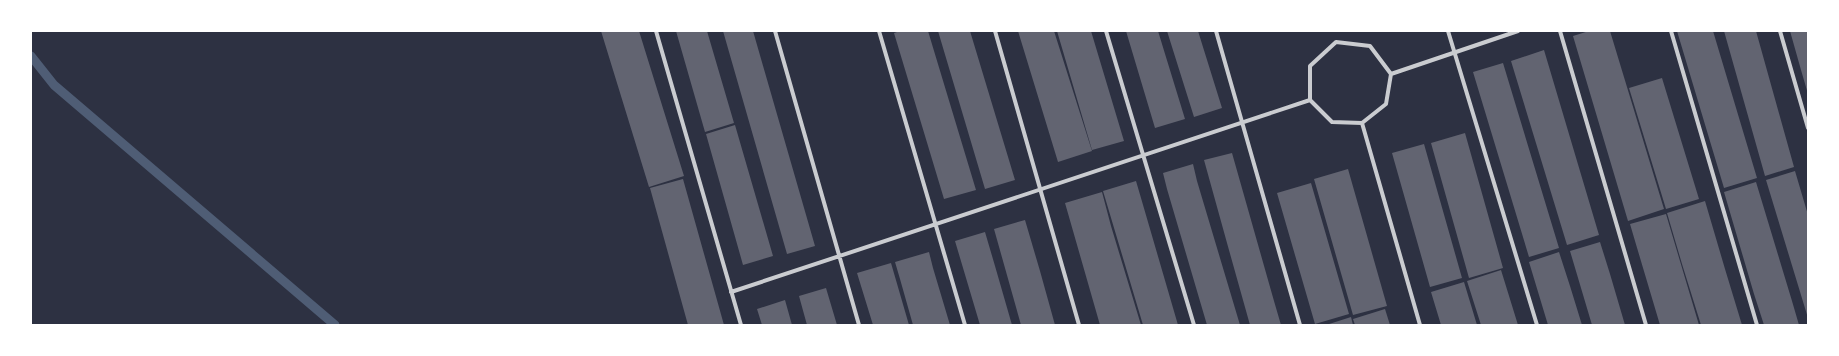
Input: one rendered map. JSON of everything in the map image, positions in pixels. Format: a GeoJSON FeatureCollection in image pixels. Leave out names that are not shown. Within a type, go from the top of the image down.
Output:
{"type":"FeatureCollection","features":[{"type":"Feature","properties":{"kind":"street"},"geometry":{"type":"LineString","coordinates":[[656,31],[741,325]]}},
{"type":"Feature","properties":{"kind":"street"},"geometry":{"type":"LineString","coordinates":[[775,31],[859,325]]}},
{"type":"Feature","properties":{"kind":"street"},"geometry":{"type":"LineString","coordinates":[[879,31],[965,325]]}},
{"type":"Feature","properties":{"kind":"street"},"geometry":{"type":"LineString","coordinates":[[995,31],[1079,325]]}},
{"type":"Feature","properties":{"kind":"street"},"geometry":{"type":"LineString","coordinates":[[1106,31],[1194,325]]}},
{"type":"Feature","properties":{"kind":"street"},"geometry":{"type":"LineString","coordinates":[[1216,31],[1300,325]]}},
{"type":"Feature","properties":{"kind":"street"},"geometry":{"type":"LineString","coordinates":[[1448,31],[1537,325]]}},
{"type":"Feature","properties":{"kind":"street"},"geometry":{"type":"LineString","coordinates":[[1391,74],[1518,31]]}},
{"type":"Feature","properties":{"kind":"street"},"geometry":{"type":"LineString","coordinates":[[1560,31],[1646,325]]}},
{"type":"Feature","properties":{"kind":"street"},"geometry":{"type":"LineString","coordinates":[[1671,31],[1757,325]]}},
{"type":"Feature","properties":{"kind":"street"},"geometry":{"type":"LineString","coordinates":[[1780,31],[1808,128]]}},
{"type":"Feature","properties":{"kind":"street"},"geometry":{"type":"LineString","coordinates":[[1336,42],[1370,46],[1391,74],[1386,104],[1362,124],[1332,122],[1310,100],[1310,66],[1336,42]]}},
{"type":"Feature","properties":{"kind":"street"},"geometry":{"type":"LineString","coordinates":[[731,292],[1310,100]]}},
{"type":"Feature","properties":{"kind":"street"},"geometry":{"type":"LineString","coordinates":[[1362,124],[1420,325]]}},
{"type":"Feature","properties":{"kind":"building"},"geometry":{"type":"Polygon","coordinates":[[[601,31],[639,31],[684,176],[649,187],[601,31]]]}},
{"type":"Feature","properties":{"kind":"building"},"geometry":{"type":"Polygon","coordinates":[[[676,31],[707,31],[734,123],[705,132],[676,31]]]}},
{"type":"Feature","properties":{"kind":"building"},"geometry":{"type":"Polygon","coordinates":[[[723,31],[753,31],[815,246],[787,254],[723,31]]]}},
{"type":"Feature","properties":{"kind":"building"},"geometry":{"type":"Polygon","coordinates":[[[900,31],[928,31],[976,190],[944,199],[894,33],[900,31]]]}},
{"type":"Feature","properties":{"kind":"building"},"geometry":{"type":"Polygon","coordinates":[[[938,31],[970,31],[1015,180],[985,189],[938,31]]]}},
{"type":"Feature","properties":{"kind":"building"},"geometry":{"type":"Polygon","coordinates":[[[1018,31],[1054,31],[1092,151],[1058,162],[1018,31]]]}},
{"type":"Feature","properties":{"kind":"building"},"geometry":{"type":"Polygon","coordinates":[[[1057,31],[1091,31],[1124,141],[1092,150],[1057,31]]]}},
{"type":"Feature","properties":{"kind":"building"},"geometry":{"type":"Polygon","coordinates":[[[1126,31],[1158,31],[1185,119],[1155,128],[1126,31]]]}},
{"type":"Feature","properties":{"kind":"building"},"geometry":{"type":"Polygon","coordinates":[[[1167,31],[1198,31],[1222,108],[1194,117],[1167,31]]]}},
{"type":"Feature","properties":{"kind":"building"},"geometry":{"type":"Polygon","coordinates":[[[1589,31],[1610,31],[1664,209],[1628,221],[1573,36],[1589,31]]]}},
{"type":"Feature","properties":{"kind":"building"},"geometry":{"type":"Polygon","coordinates":[[[1677,31],[1713,31],[1757,178],[1724,188],[1677,31]]]}},
{"type":"Feature","properties":{"kind":"building"},"geometry":{"type":"Polygon","coordinates":[[[1724,31],[1756,31],[1794,167],[1765,176],[1724,31]]]}},
{"type":"Feature","properties":{"kind":"building"},"geometry":{"type":"Polygon","coordinates":[[[1790,31],[1808,31],[1808,94],[1801,70],[1790,31]]]}},
{"type":"Feature","properties":{"kind":"building"},"geometry":{"type":"Polygon","coordinates":[[[1544,50],[1599,235],[1567,245],[1511,61],[1544,50]]]}},
{"type":"Feature","properties":{"kind":"building"},"geometry":{"type":"Polygon","coordinates":[[[1503,63],[1559,248],[1529,257],[1473,72],[1503,63]]]}},
{"type":"Feature","properties":{"kind":"building"},"geometry":{"type":"Polygon","coordinates":[[[1662,78],[1699,199],[1666,209],[1629,88],[1662,78]]]}},
{"type":"Feature","properties":{"kind":"building"},"geometry":{"type":"Polygon","coordinates":[[[735,125],[773,256],[743,265],[706,134],[735,125]]]}},
{"type":"Feature","properties":{"kind":"building"},"geometry":{"type":"Polygon","coordinates":[[[1465,133],[1503,268],[1469,278],[1431,143],[1465,133]]]}},
{"type":"Feature","properties":{"kind":"building"},"geometry":{"type":"Polygon","coordinates":[[[1424,144],[1462,278],[1430,287],[1392,153],[1424,144]]]}},
{"type":"Feature","properties":{"kind":"building"},"geometry":{"type":"Polygon","coordinates":[[[1232,153],[1281,325],[1250,325],[1204,160],[1232,153]]]}},
{"type":"Feature","properties":{"kind":"building"},"geometry":{"type":"Polygon","coordinates":[[[1193,164],[1240,325],[1207,325],[1167,189],[1163,173],[1193,164]]]}},
{"type":"Feature","properties":{"kind":"building"},"geometry":{"type":"Polygon","coordinates":[[[1348,169],[1387,306],[1353,315],[1314,179],[1348,169]]]}},
{"type":"Feature","properties":{"kind":"building"},"geometry":{"type":"Polygon","coordinates":[[[1795,171],[1808,215],[1808,318],[1766,180],[1795,171]]]}},
{"type":"Feature","properties":{"kind":"building"},"geometry":{"type":"Polygon","coordinates":[[[683,179],[724,325],[688,325],[650,188],[683,179]]]}},
{"type":"Feature","properties":{"kind":"building"},"geometry":{"type":"Polygon","coordinates":[[[1136,181],[1178,325],[1143,325],[1103,191],[1136,181]]]}},
{"type":"Feature","properties":{"kind":"building"},"geometry":{"type":"Polygon","coordinates":[[[1756,182],[1799,325],[1764,325],[1754,294],[1724,192],[1756,182]]]}},
{"type":"Feature","properties":{"kind":"building"},"geometry":{"type":"Polygon","coordinates":[[[1311,183],[1349,314],[1315,324],[1277,193],[1311,183]]]}},
{"type":"Feature","properties":{"kind":"building"},"geometry":{"type":"Polygon","coordinates":[[[1102,192],[1141,325],[1100,325],[1065,203],[1102,192]]]}},
{"type":"Feature","properties":{"kind":"building"},"geometry":{"type":"Polygon","coordinates":[[[1705,201],[1742,325],[1701,325],[1682,264],[1667,213],[1705,201]]]}},
{"type":"Feature","properties":{"kind":"building"},"geometry":{"type":"Polygon","coordinates":[[[1666,214],[1699,325],[1660,325],[1635,241],[1630,224],[1666,214]]]}},
{"type":"Feature","properties":{"kind":"building"},"geometry":{"type":"Polygon","coordinates":[[[1025,220],[1055,325],[1021,325],[994,229],[1025,220]]]}},
{"type":"Feature","properties":{"kind":"building"},"geometry":{"type":"Polygon","coordinates":[[[985,232],[1012,325],[980,325],[955,241],[985,232]]]}},
{"type":"Feature","properties":{"kind":"building"},"geometry":{"type":"Polygon","coordinates":[[[1600,242],[1625,325],[1592,325],[1570,251],[1600,242]]]}},
{"type":"Feature","properties":{"kind":"building"},"geometry":{"type":"Polygon","coordinates":[[[929,252],[950,325],[913,325],[895,262],[929,252]]]}},
{"type":"Feature","properties":{"kind":"building"},"geometry":{"type":"Polygon","coordinates":[[[1559,252],[1582,325],[1548,325],[1529,262],[1559,252]]]}},
{"type":"Feature","properties":{"kind":"building"},"geometry":{"type":"Polygon","coordinates":[[[891,263],[909,325],[873,325],[857,273],[891,263]]]}},
{"type":"Feature","properties":{"kind":"building"},"geometry":{"type":"Polygon","coordinates":[[[1501,270],[1518,325],[1481,325],[1467,281],[1501,270]]]}},
{"type":"Feature","properties":{"kind":"building"},"geometry":{"type":"Polygon","coordinates":[[[1464,282],[1477,325],[1441,325],[1431,292],[1464,282]]]}},
{"type":"Feature","properties":{"kind":"building"},"geometry":{"type":"Polygon","coordinates":[[[826,288],[837,325],[807,325],[799,296],[826,288]]]}},
{"type":"Feature","properties":{"kind":"building"},"geometry":{"type":"Polygon","coordinates":[[[785,300],[792,325],[762,325],[757,309],[785,300]]]}},
{"type":"Feature","properties":{"kind":"building"},"geometry":{"type":"Polygon","coordinates":[[[1385,309],[1390,325],[1355,325],[1353,319],[1385,309]]]}},
{"type":"Feature","properties":{"kind":"building"},"geometry":{"type":"Polygon","coordinates":[[[1351,317],[1353,325],[1326,325],[1351,317]]]}},
{"type":"Feature","properties":{"kind":"waterway"},"geometry":{"type":"LineString","coordinates":[[31,56],[54,85],[335,325]]}}]}
